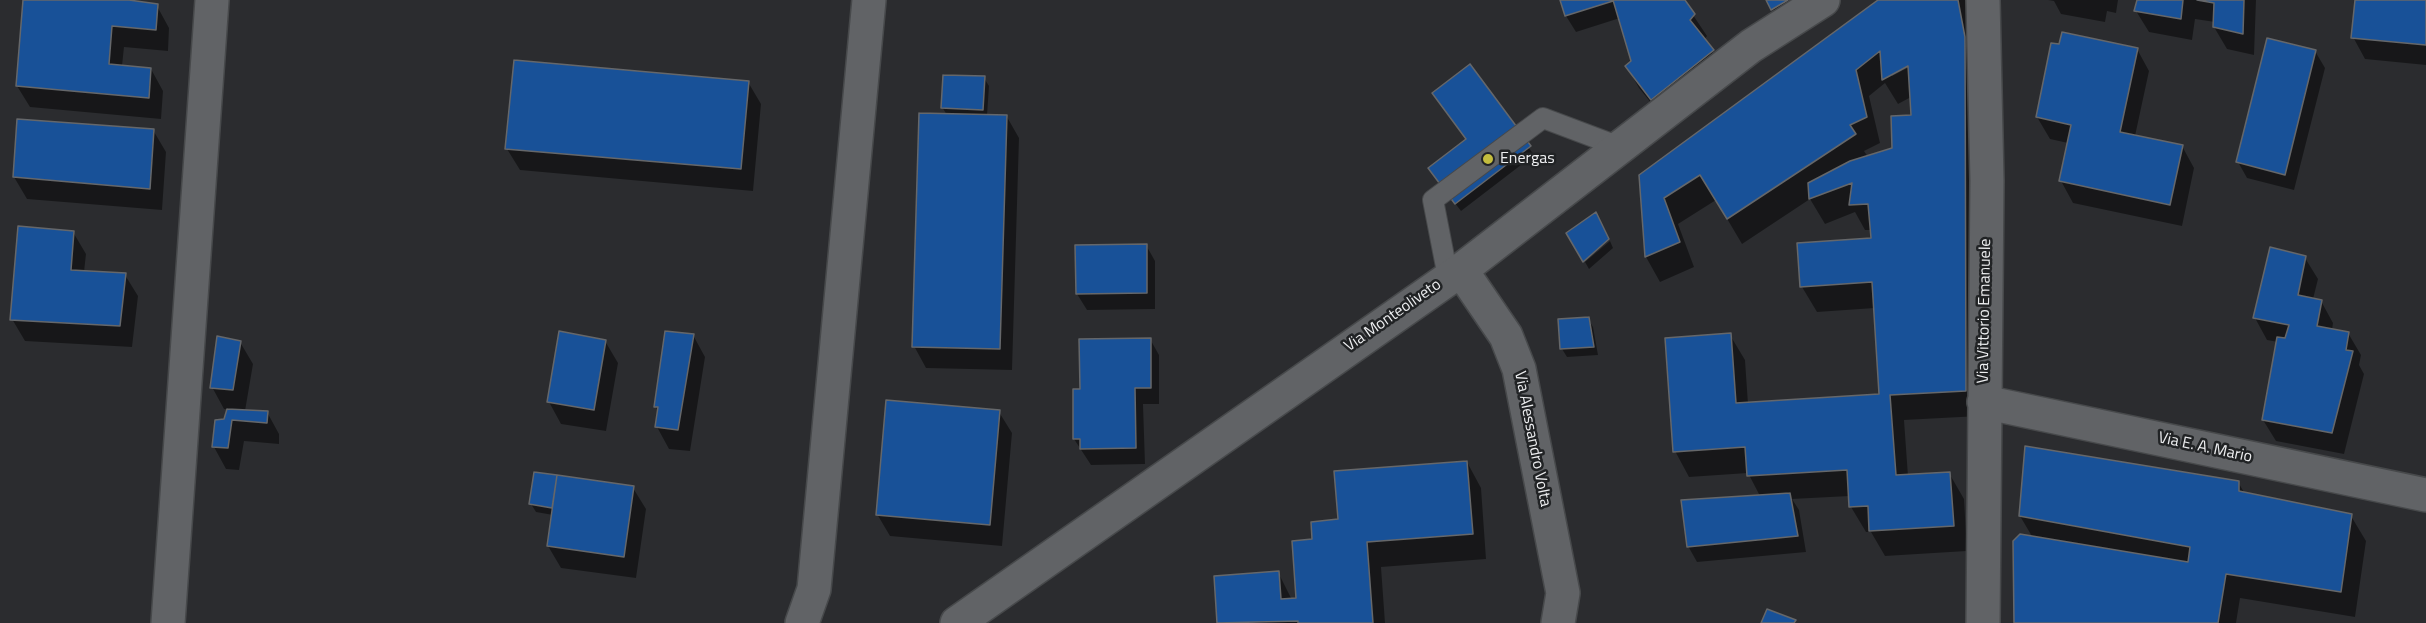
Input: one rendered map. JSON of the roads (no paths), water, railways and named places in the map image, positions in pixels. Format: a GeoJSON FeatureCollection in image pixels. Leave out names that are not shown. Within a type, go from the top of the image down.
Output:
{"type":"FeatureCollection","features":[{"type":"Feature","properties":{"kind":"street"},"geometry":{"type":"LineString","coordinates":[[168,623],[212,0]]}},
{"type":"Feature","properties":{"kind":"street"},"geometry":{"type":"LineString","coordinates":[[802,623],[814,589],[869,0]]}},
{"type":"Feature","properties":{"kind":"street","name":"Via Monteoliveto"},"geometry":{"type":"LineString","coordinates":[[957,623],[1455,274],[1751,46],[1823,0]]}},
{"type":"Feature","properties":{"kind":"street","name":"Via Vittorio Emanuele"},"geometry":{"type":"LineString","coordinates":[[1983,0],[1987,182],[1983,623]]}},
{"type":"Feature","properties":{"kind":"street","name":"Via Alessandro Volta"},"geometry":{"type":"LineString","coordinates":[[1455,274],[1506,336],[1519,369],[1563,593],[1558,623]]}},
{"type":"Feature","properties":{"kind":"street","name":"Via E. A. Mario"},"geometry":{"type":"LineString","coordinates":[[1984,402],[2426,495]]}},
{"type":"Feature","properties":{"kind":"street"},"geometry":{"type":"LineString","coordinates":[[814,589],[829,623]]}},
{"type":"Feature","properties":{"kind":"lane"},"geometry":{"type":"LineString","coordinates":[[1455,274],[1433,200],[1543,118],[1620,147]]}},
{"type":"Feature","properties":{"kind":"place","name":"Energas"},"geometry":{"type":"Point","coordinates":[1488,159]}}]}
